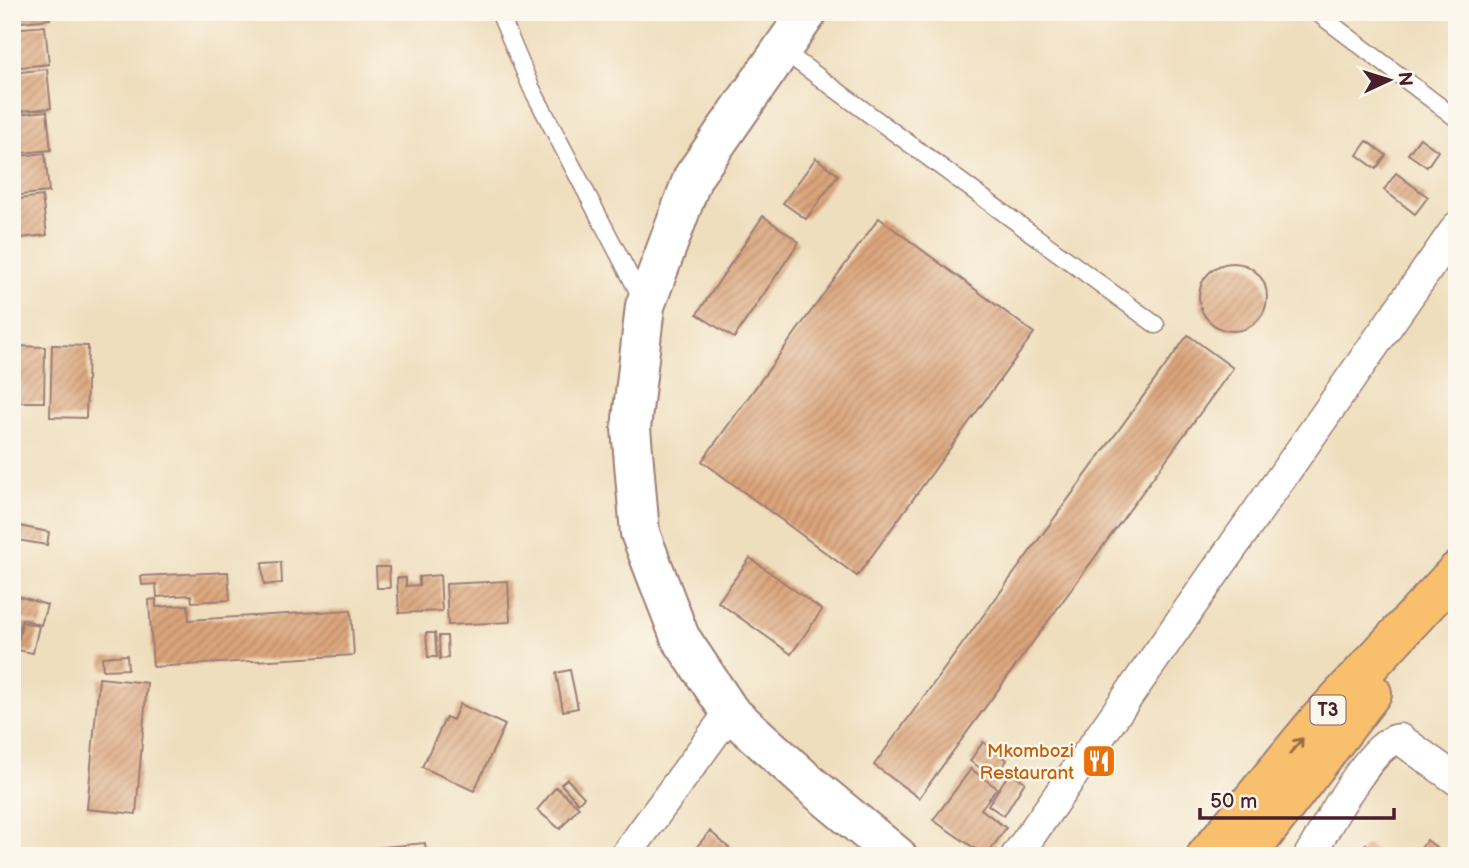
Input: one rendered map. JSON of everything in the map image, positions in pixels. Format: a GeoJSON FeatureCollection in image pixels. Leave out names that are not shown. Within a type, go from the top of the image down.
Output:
{"type":"FeatureCollection","features":[{"type":"Feature","properties":{"kind":"highway","name":"T3"},"geometry":{"type":"LineString","coordinates":[[1206,856],[1315,724],[1457,573]]}},
{"type":"Feature","properties":{"kind":"highway","name":"T3"},"geometry":{"type":"LineString","coordinates":[[1247,856],[1336,742],[1457,573]]}},
{"type":"Feature","properties":{"kind":"street"},"geometry":{"type":"LineString","coordinates":[[808,12],[693,177],[645,306],[631,428],[640,533],[680,637],[730,712],[812,786],[897,856]]}},
{"type":"Feature","properties":{"kind":"street"},"geometry":{"type":"LineString","coordinates":[[1016,856],[1457,227]]}},
{"type":"Feature","properties":{"kind":"street"},"geometry":{"type":"LineString","coordinates":[[625,856],[730,712]]}},
{"type":"Feature","properties":{"kind":"street"},"geometry":{"type":"LineString","coordinates":[[1309,856],[1367,763],[1389,741],[1400,739],[1457,780]]}},
{"type":"Feature","properties":{"kind":"lane"},"geometry":{"type":"LineString","coordinates":[[499,12],[531,87],[645,306]]}},
{"type":"Feature","properties":{"kind":"lane"},"geometry":{"type":"LineString","coordinates":[[1316,12],[1457,119]]}},
{"type":"Feature","properties":{"kind":"lane"},"geometry":{"type":"LineString","coordinates":[[782,50],[1156,325]]}},
{"type":"Feature","properties":{"kind":"building"},"geometry":{"type":"Polygon","coordinates":[[[12,12],[49,12],[50,19],[12,23],[12,12]]]}},
{"type":"Feature","properties":{"kind":"building"},"geometry":{"type":"Polygon","coordinates":[[[45,26],[49,64],[12,68],[12,29],[45,26]]]}},
{"type":"Feature","properties":{"kind":"building"},"geometry":{"type":"Polygon","coordinates":[[[47,69],[51,108],[12,112],[12,73],[47,69]]]}},
{"type":"Feature","properties":{"kind":"building"},"geometry":{"type":"Polygon","coordinates":[[[47,111],[51,150],[12,154],[12,115],[47,111]]]}},
{"type":"Feature","properties":{"kind":"building"},"geometry":{"type":"Polygon","coordinates":[[[1420,138],[1438,151],[1427,167],[1408,154],[1420,138]]]}},
{"type":"Feature","properties":{"kind":"building"},"geometry":{"type":"Polygon","coordinates":[[[1367,141],[1386,155],[1376,169],[1357,155],[1367,141]]]}},
{"type":"Feature","properties":{"kind":"building"},"geometry":{"type":"Polygon","coordinates":[[[45,153],[49,192],[12,196],[12,157],[45,153]]]}},
{"type":"Feature","properties":{"kind":"building"},"geometry":{"type":"Polygon","coordinates":[[[816,158],[838,175],[806,219],[783,203],[816,158]]]}},
{"type":"Feature","properties":{"kind":"building"},"geometry":{"type":"Polygon","coordinates":[[[1396,173],[1428,197],[1415,214],[1384,190],[1396,173]]]}},
{"type":"Feature","properties":{"kind":"building"},"geometry":{"type":"Polygon","coordinates":[[[42,196],[47,235],[12,239],[12,200],[42,196]]]}},
{"type":"Feature","properties":{"kind":"building"},"geometry":{"type":"Polygon","coordinates":[[[763,216],[799,242],[734,338],[697,314],[763,216]]]}},
{"type":"Feature","properties":{"kind":"building"},"geometry":{"type":"Polygon","coordinates":[[[879,218],[1034,333],[857,576],[702,461],[879,218]]]}},
{"type":"Feature","properties":{"kind":"building"},"geometry":{"type":"Polygon","coordinates":[[[1233,263],[1246,266],[1257,273],[1264,284],[1267,297],[1264,310],[1257,321],[1246,328],[1233,331],[1220,328],[1209,321],[1202,310],[1199,297],[1202,284],[1209,273],[1220,266],[1233,263]]]}},
{"type":"Feature","properties":{"kind":"building"},"geometry":{"type":"Polygon","coordinates":[[[1188,335],[1233,368],[919,798],[874,765],[1188,335]]]}},
{"type":"Feature","properties":{"kind":"building"},"geometry":{"type":"Polygon","coordinates":[[[52,345],[88,346],[86,418],[50,417],[52,345]]]}},
{"type":"Feature","properties":{"kind":"building"},"geometry":{"type":"Polygon","coordinates":[[[16,346],[45,347],[44,402],[14,402],[16,346]]]}},
{"type":"Feature","properties":{"kind":"building"},"geometry":{"type":"Polygon","coordinates":[[[19,526],[49,532],[47,545],[17,540],[19,526]]]}},
{"type":"Feature","properties":{"kind":"building"},"geometry":{"type":"Polygon","coordinates":[[[750,558],[822,610],[791,654],[718,602],[750,558]]]}},
{"type":"Feature","properties":{"kind":"building"},"geometry":{"type":"Polygon","coordinates":[[[281,562],[282,583],[264,585],[262,563],[281,562]]]}},
{"type":"Feature","properties":{"kind":"building"},"geometry":{"type":"Polygon","coordinates":[[[376,567],[389,567],[390,588],[377,588],[376,567]]]}},
{"type":"Feature","properties":{"kind":"building"},"geometry":{"type":"Polygon","coordinates":[[[228,572],[230,600],[192,602],[191,595],[157,597],[156,584],[142,585],[141,576],[228,572]]]}},
{"type":"Feature","properties":{"kind":"building"},"geometry":{"type":"Polygon","coordinates":[[[440,575],[442,611],[399,613],[397,578],[406,578],[406,586],[419,585],[419,577],[440,575]]]}},
{"type":"Feature","properties":{"kind":"building"},"geometry":{"type":"Polygon","coordinates":[[[508,581],[510,622],[448,625],[446,584],[508,581]]]}},
{"type":"Feature","properties":{"kind":"building"},"geometry":{"type":"Polygon","coordinates":[[[12,594],[47,605],[41,625],[22,619],[17,634],[12,632],[12,594]]]}},
{"type":"Feature","properties":{"kind":"building"},"geometry":{"type":"Polygon","coordinates":[[[156,599],[156,607],[188,605],[189,620],[351,610],[354,655],[153,667],[149,600],[156,599]]]}},
{"type":"Feature","properties":{"kind":"building"},"geometry":{"type":"Polygon","coordinates":[[[22,622],[39,626],[33,653],[12,649],[12,637],[19,638],[22,622]]]}},
{"type":"Feature","properties":{"kind":"building"},"geometry":{"type":"Polygon","coordinates":[[[426,633],[435,633],[437,657],[428,657],[426,633]]]}},
{"type":"Feature","properties":{"kind":"building"},"geometry":{"type":"Polygon","coordinates":[[[439,636],[447,636],[448,658],[440,659],[439,636]]]}},
{"type":"Feature","properties":{"kind":"building"},"geometry":{"type":"Polygon","coordinates":[[[127,655],[128,669],[103,670],[102,657],[127,655]]]}},
{"type":"Feature","properties":{"kind":"building"},"geometry":{"type":"Polygon","coordinates":[[[570,670],[578,708],[563,711],[556,673],[570,670]]]}},
{"type":"Feature","properties":{"kind":"building"},"geometry":{"type":"Polygon","coordinates":[[[99,678],[147,683],[136,814],[87,809],[99,678]]]}},
{"type":"Feature","properties":{"kind":"building"},"geometry":{"type":"Polygon","coordinates":[[[12,680],[18,680],[17,706],[12,706],[12,680]]]}},
{"type":"Feature","properties":{"kind":"building"},"geometry":{"type":"Polygon","coordinates":[[[460,704],[505,725],[474,791],[422,767],[446,717],[453,720],[460,704]]]}},
{"type":"Feature","properties":{"kind":"building"},"geometry":{"type":"Polygon","coordinates":[[[983,742],[1007,760],[995,778],[970,761],[983,742]]]}},
{"type":"Feature","properties":{"kind":"building"},"geometry":{"type":"Polygon","coordinates":[[[971,769],[997,788],[981,809],[1006,828],[986,856],[933,820],[971,769]]]}},
{"type":"Feature","properties":{"kind":"building"},"geometry":{"type":"Polygon","coordinates":[[[1010,772],[1025,782],[1004,816],[988,805],[1010,772]]]}},
{"type":"Feature","properties":{"kind":"building"},"geometry":{"type":"Polygon","coordinates":[[[567,779],[584,797],[578,803],[561,784],[567,779]]]}},
{"type":"Feature","properties":{"kind":"building"},"geometry":{"type":"Polygon","coordinates":[[[556,787],[579,807],[560,829],[537,810],[556,787]]]}},
{"type":"Feature","properties":{"kind":"building"},"geometry":{"type":"Polygon","coordinates":[[[710,831],[738,856],[689,856],[710,831]]]}},
{"type":"Feature","properties":{"kind":"building"},"geometry":{"type":"Polygon","coordinates":[[[1427,840],[1447,856],[1415,856],[1427,840]]]}},
{"type":"Feature","properties":{"kind":"building"},"geometry":{"type":"Polygon","coordinates":[[[425,843],[426,856],[310,856],[310,854],[425,843]]]}},
{"type":"Feature","properties":{"kind":"building"},"geometry":{"type":"Polygon","coordinates":[[[1366,844],[1380,856],[1357,856],[1366,844]]]}},
{"type":"Feature","properties":{"kind":"place","name":"Mkombozi Restaurant"},"geometry":{"type":"Point","coordinates":[1099,761]}}]}
